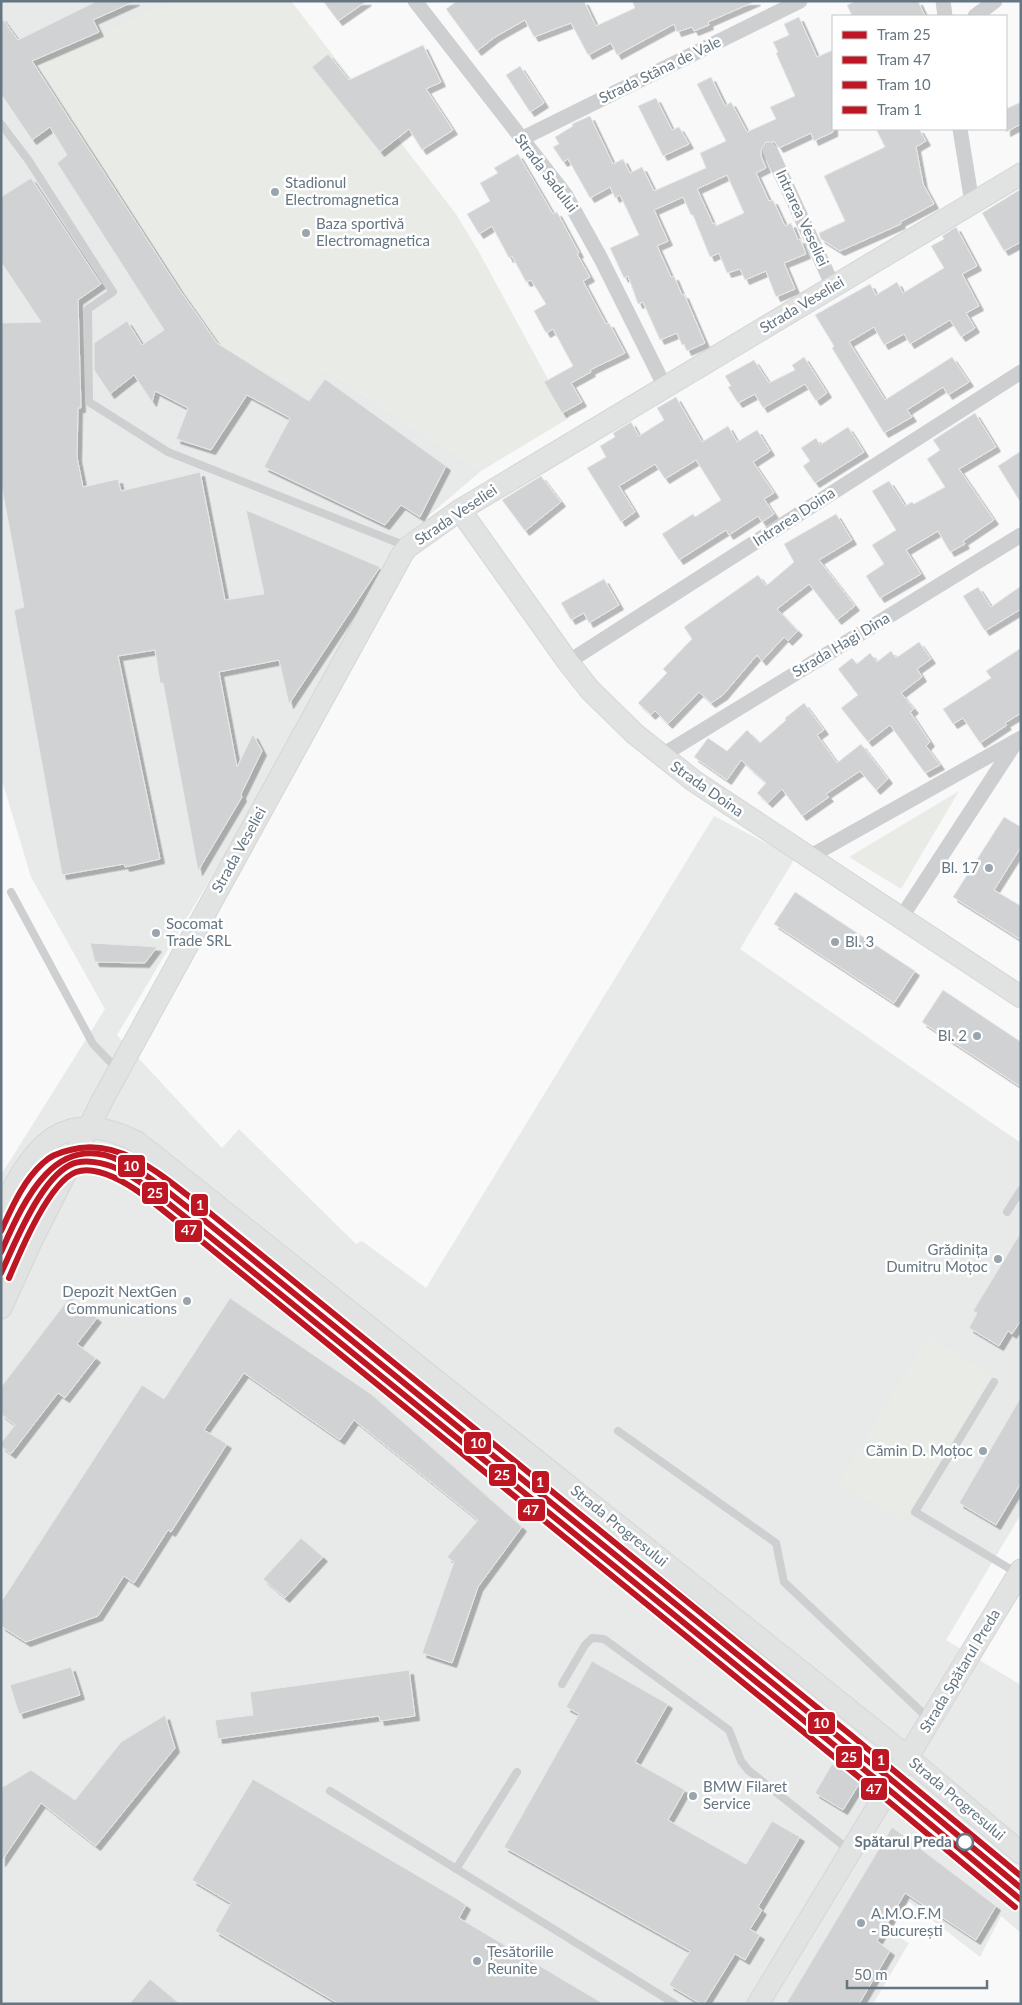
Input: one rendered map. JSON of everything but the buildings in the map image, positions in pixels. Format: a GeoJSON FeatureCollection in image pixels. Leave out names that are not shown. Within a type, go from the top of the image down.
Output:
{"type":"FeatureCollection","features":[{"type":"Feature","properties":{"kind":"street","name":"Strada Stâna de Vale"},"geometry":{"type":"LineString","coordinates":[[521,139],[800,1]]}},
{"type":"Feature","properties":{"kind":"street"},"geometry":{"type":"LineString","coordinates":[[943,1],[946,15]]}},
{"type":"Feature","properties":{"kind":"street"},"geometry":{"type":"LineString","coordinates":[[976,15],[995,1]]}},
{"type":"Feature","properties":{"kind":"street","name":"Strada Sadului"},"geometry":{"type":"LineString","coordinates":[[420,3],[574,208],[665,387]]}},
{"type":"Feature","properties":{"kind":"street"},"geometry":{"type":"LineString","coordinates":[[960,130],[972,203]]}},
{"type":"Feature","properties":{"kind":"street","name":"Intrarea Veseliei"},"geometry":{"type":"LineString","coordinates":[[770,150],[833,286]]}},
{"type":"Feature","properties":{"kind":"street","name":"Strada Veseliei"},"geometry":{"type":"LineString","coordinates":[[1,1308],[32,1240],[118,1070],[408,547],[460,510],[1021,174]]}},
{"type":"Feature","properties":{"kind":"street","name":"Intrarea Doina"},"geometry":{"type":"LineString","coordinates":[[568,662],[1021,372]]}},
{"type":"Feature","properties":{"kind":"street","name":"Strada Doina"},"geometry":{"type":"LineString","coordinates":[[460,510],[590,690],[611,712],[660,756],[694,781],[1021,996]]}},
{"type":"Feature","properties":{"kind":"street","name":"Strada Hagi Dina"},"geometry":{"type":"LineString","coordinates":[[660,756],[1021,535]]}},
{"type":"Feature","properties":{"kind":"street"},"geometry":{"type":"LineString","coordinates":[[809,857],[1019,739]]}},
{"type":"Feature","properties":{"kind":"street"},"geometry":{"type":"LineString","coordinates":[[901,918],[1019,739]]}},
{"type":"Feature","properties":{"kind":"street"},"geometry":{"type":"LineString","coordinates":[[1,1212],[30,1162],[43,1145],[56,1135],[69,1129],[88,1127]]}},
{"type":"Feature","properties":{"kind":"street","name":"Strada Progresului"},"geometry":{"type":"LineString","coordinates":[[88,1127],[122,1134],[138,1142],[908,1758],[1021,1853]]}},
{"type":"Feature","properties":{"kind":"street","name":"Strada Spătarul Preda"},"geometry":{"type":"LineString","coordinates":[[758,2004],[1020,1572]]}},
{"type":"Feature","properties":{"kind":"lane"},"geometry":{"type":"LineString","coordinates":[[1,124],[29,161],[113,292],[88,309],[89,402],[168,452],[397,541],[408,547]]}},
{"type":"Feature","properties":{"kind":"lane"},"geometry":{"type":"LineString","coordinates":[[11,892],[93,1044],[118,1070]]}},
{"type":"Feature","properties":{"kind":"lane"},"geometry":{"type":"LineString","coordinates":[[1007,1212],[1021,1190]]}},
{"type":"Feature","properties":{"kind":"lane"},"geometry":{"type":"LineString","coordinates":[[994,1382],[915,1512],[1020,1572]]}},
{"type":"Feature","properties":{"kind":"lane"},"geometry":{"type":"LineString","coordinates":[[618,1431],[776,1543],[784,1582],[930,1720]]}},
{"type":"Feature","properties":{"kind":"lane"},"geometry":{"type":"LineString","coordinates":[[562,1684],[592,1638],[604,1639],[729,1730],[741,1761],[748,1770],[850,1851]]}},
{"type":"Feature","properties":{"kind":"lane"},"geometry":{"type":"LineString","coordinates":[[456,1869],[517,1772]]}},
{"type":"Feature","properties":{"kind":"lane"},"geometry":{"type":"LineString","coordinates":[[330,1792],[675,2004]]}},
{"type":"Feature","properties":{"kind":"shaded area"},"geometry":{"type":"Polygon","coordinates":[[[1,1],[175,1],[36,64],[217,343],[309,394],[325,369],[481,471],[426,518],[117,1035],[222,1148],[239,1129],[356,1244],[362,1241],[426,1288],[714,816],[795,858],[740,949],[1021,1143],[1021,1514],[946,1640],[1021,1685],[1021,1933],[1001,1916],[980,1957],[909,1902],[890,1932],[909,1943],[873,2004],[1,2004],[1,1175],[105,1009],[31,877],[1,777],[1,1]]]}},
{"type":"Feature","properties":{"kind":"shaded area","name":"Baza sportivă Electromagnetica"},"geometry":{"type":"Polygon","coordinates":[[[175,1],[291,1],[456,214],[479,252],[569,418],[481,471],[325,369],[309,394],[217,343],[35,64],[175,1]]]}},
{"type":"Feature","properties":{"kind":"shaded area"},"geometry":{"type":"Polygon","coordinates":[[[959,791],[901,889],[849,857],[959,791]]]}},
{"type":"Feature","properties":{"kind":"shaded area"},"geometry":{"type":"Polygon","coordinates":[[[928,1336],[992,1375],[903,1522],[838,1483],[928,1336]]]}},
{"type":"Feature","properties":{"kind":"tram line","name":"1"},"geometry":{"type":"LineString","coordinates":[[1,1231],[9,1213],[30,1178],[46,1161],[56,1155],[70,1150],[89,1147],[108,1149],[143,1163],[205,1209],[851,1735],[1021,1876]]}},
{"type":"Feature","properties":{"kind":"tram line","name":"10"},"geometry":{"type":"LineString","coordinates":[[1,1252],[31,1193],[44,1176],[59,1163],[77,1155],[98,1154],[121,1161],[141,1172],[199,1216],[894,1782],[1021,1888]]}},
{"type":"Feature","properties":{"kind":"tram line","name":"25"},"geometry":{"type":"LineString","coordinates":[[1,1273],[21,1230],[39,1198],[59,1173],[70,1165],[82,1162],[107,1165],[118,1169],[148,1187],[888,1789],[1021,1900]]}},
{"type":"Feature","properties":{"kind":"tram line","name":"47"},"geometry":{"type":"LineString","coordinates":[[9,1278],[36,1219],[56,1189],[66,1178],[76,1172],[94,1171],[113,1177],[133,1188],[188,1230],[882,1796],[1015,1907]]}},
{"type":"Feature","properties":{"kind":"place","name":"Stadionul Electromagnetica"},"geometry":{"type":"Point","coordinates":[275,192]}},
{"type":"Feature","properties":{"kind":"place","name":"Baza sportivă Electromagnetica"},"geometry":{"type":"Point","coordinates":[306,233]}},
{"type":"Feature","properties":{"kind":"place","name":"Bl. 17"},"geometry":{"type":"Point","coordinates":[989,868]}},
{"type":"Feature","properties":{"kind":"place","name":"Socomat Trade SRL"},"geometry":{"type":"Point","coordinates":[156,933]}},
{"type":"Feature","properties":{"kind":"place","name":"Bl. 3"},"geometry":{"type":"Point","coordinates":[835,942]}},
{"type":"Feature","properties":{"kind":"place","name":"Bl. 2"},"geometry":{"type":"Point","coordinates":[977,1036]}},
{"type":"Feature","properties":{"kind":"place","name":"Grădinița Dumitru Moțoc"},"geometry":{"type":"Point","coordinates":[998,1259]}},
{"type":"Feature","properties":{"kind":"place","name":"Depozit NextGen Communications"},"geometry":{"type":"Point","coordinates":[187,1301]}},
{"type":"Feature","properties":{"kind":"place","name":"Cămin D. Moțoc"},"geometry":{"type":"Point","coordinates":[983,1451]}},
{"type":"Feature","properties":{"kind":"place","name":"BMW Filaret Service"},"geometry":{"type":"Point","coordinates":[693,1796]}},
{"type":"Feature","properties":{"kind":"place","name":"Spătarul Preda"},"geometry":{"type":"Point","coordinates":[965,1842]}},
{"type":"Feature","properties":{"kind":"place","name":"A.M.O.F.M - București"},"geometry":{"type":"Point","coordinates":[861,1923]}},
{"type":"Feature","properties":{"kind":"place","name":"Țesătoriile Reunite"},"geometry":{"type":"Point","coordinates":[477,1961]}}]}
